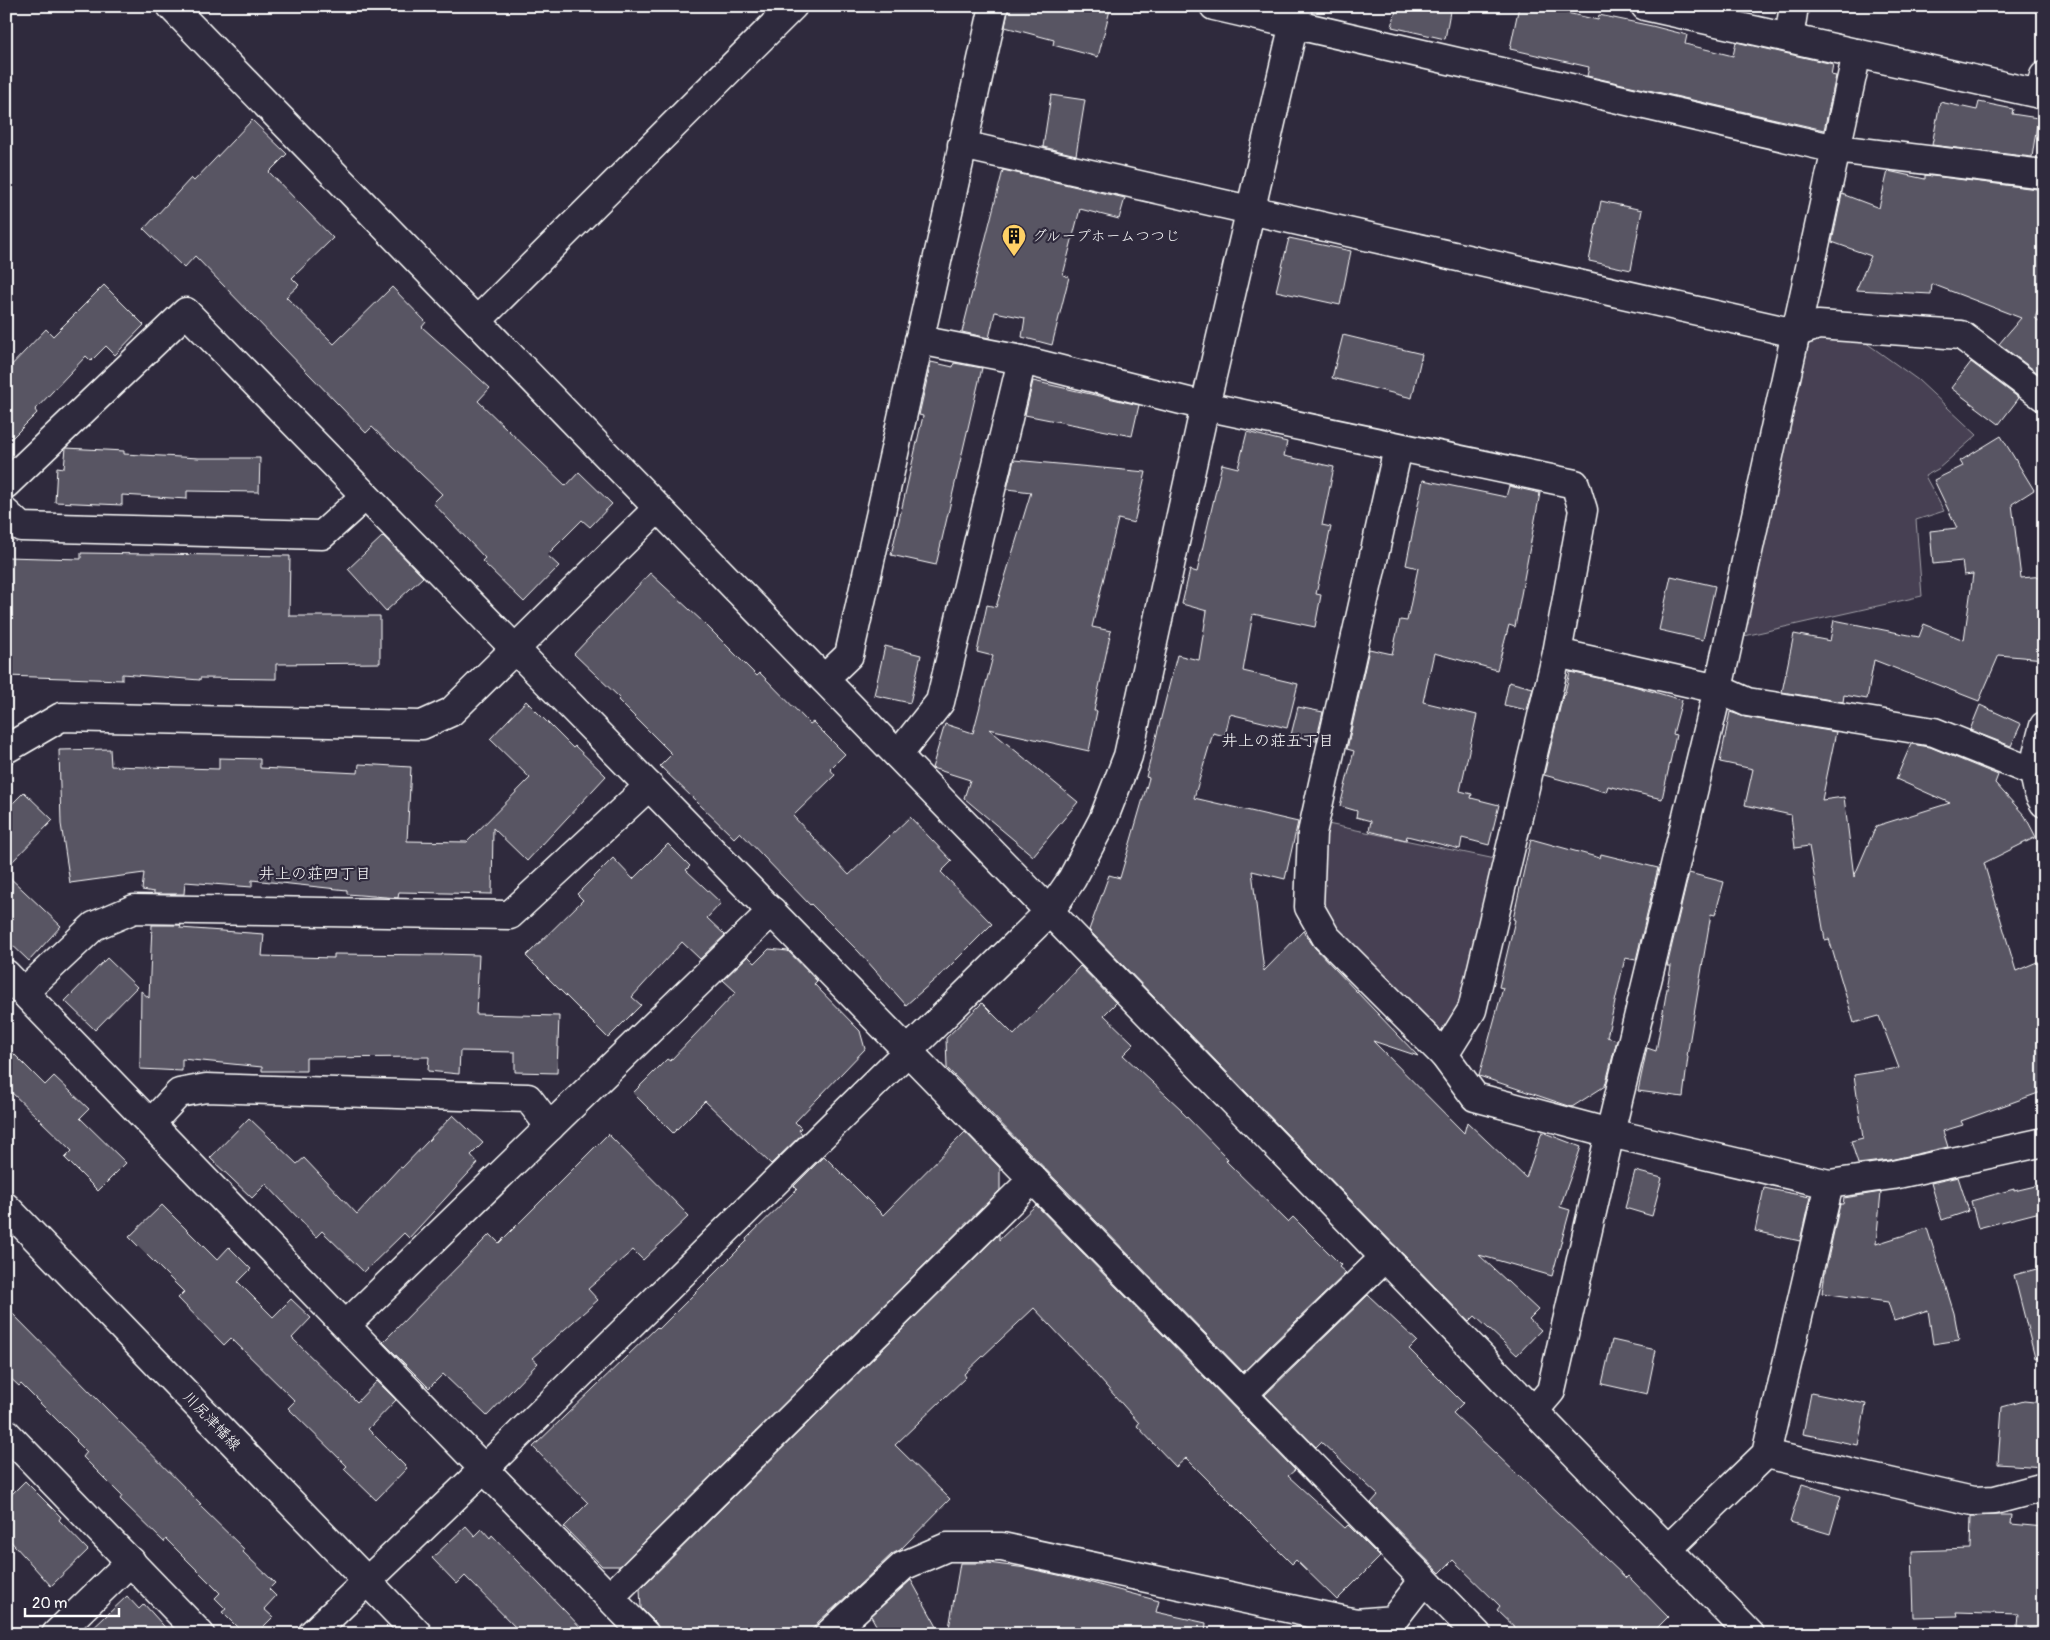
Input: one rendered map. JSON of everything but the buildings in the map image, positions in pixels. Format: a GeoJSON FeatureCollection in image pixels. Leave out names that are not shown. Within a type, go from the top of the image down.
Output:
{"type":"FeatureCollection","features":[{"type":"Feature","properties":{"kind":"street"},"geometry":{"type":"LineString","coordinates":[[171,6],[1750,1634]]}},
{"type":"Feature","properties":{"kind":"street"},"geometry":{"type":"LineString","coordinates":[[477,321],[793,6]]}},
{"type":"Feature","properties":{"kind":"street"},"geometry":{"type":"LineString","coordinates":[[824,679],[849,655],[994,6]]}},
{"type":"Feature","properties":{"kind":"street"},"geometry":{"type":"LineString","coordinates":[[1214,6],[1296,15],[1836,149],[2044,174]]}},
{"type":"Feature","properties":{"kind":"street"},"geometry":{"type":"LineString","coordinates":[[1645,6],[1857,53],[2042,88]]}},
{"type":"Feature","properties":{"kind":"street"},"geometry":{"type":"LineString","coordinates":[[1789,38],[1794,6]]}},
{"type":"Feature","properties":{"kind":"street"},"geometry":{"type":"LineString","coordinates":[[312,1634],[484,1469],[907,1050],[1050,912],[1072,879],[1103,820],[1128,756],[1205,406],[1296,15]]}},
{"type":"Feature","properties":{"kind":"street"},"geometry":{"type":"LineString","coordinates":[[1534,1411],[1551,1392],[1610,1133],[1718,689],[1857,53]]}},
{"type":"Feature","properties":{"kind":"street"},"geometry":{"type":"LineString","coordinates":[[962,145],[1795,333],[1818,325],[1960,335],[2044,397]]}},
{"type":"Feature","properties":{"kind":"street"},"geometry":{"type":"LineString","coordinates":[[6,484],[186,312],[1477,1634]]}},
{"type":"Feature","properties":{"kind":"street"},"geometry":{"type":"LineString","coordinates":[[919,340],[1022,360],[1205,406],[1574,484],[1583,510],[1557,653],[1472,1010],[1444,1056]]}},
{"type":"Feature","properties":{"kind":"street"},"geometry":{"type":"LineString","coordinates":[[898,755],[940,702],[1022,360]]}},
{"type":"Feature","properties":{"kind":"street"},"geometry":{"type":"LineString","coordinates":[[1398,448],[1312,833],[1309,907],[1326,938],[1444,1056],[1475,1098],[1610,1133],[1829,1184],[1893,1175],[2044,1142]]}},
{"type":"Feature","properties":{"kind":"street"},"geometry":{"type":"LineString","coordinates":[[6,514],[21,527],[322,535],[365,496]]}},
{"type":"Feature","properties":{"kind":"street"},"geometry":{"type":"LineString","coordinates":[[6,749],[62,717],[422,725],[451,712],[658,508]]}},
{"type":"Feature","properties":{"kind":"street"},"geometry":{"type":"LineString","coordinates":[[1557,653],[1718,689],[1747,702],[1934,732],[2036,773]]}},
{"type":"Feature","properties":{"kind":"street"},"geometry":{"type":"LineString","coordinates":[[2044,726],[2035,760],[2037,793],[2044,803]]}},
{"type":"Feature","properties":{"kind":"street"},"geometry":{"type":"LineString","coordinates":[[645,1634],[15,983],[94,926],[134,909],[510,915],[650,786]]}},
{"type":"Feature","properties":{"kind":"street"},"geometry":{"type":"LineString","coordinates":[[346,1325],[772,912]]}},
{"type":"Feature","properties":{"kind":"street"},"geometry":{"type":"LineString","coordinates":[[151,1123],[179,1093],[206,1088],[528,1098],[550,1127]]}},
{"type":"Feature","properties":{"kind":"street"},"geometry":{"type":"LineString","coordinates":[[610,1597],[1033,1179]]}},
{"type":"Feature","properties":{"kind":"street"},"geometry":{"type":"LineString","coordinates":[[1668,1549],[1766,1454],[1829,1184]]}},
{"type":"Feature","properties":{"kind":"street","name":"川尻津幡線"},"geometry":{"type":"LineString","coordinates":[[6,1207],[418,1634]]}},
{"type":"Feature","properties":{"kind":"street"},"geometry":{"type":"LineString","coordinates":[[1243,1394],[1385,1257]]}},
{"type":"Feature","properties":{"kind":"street"},"geometry":{"type":"LineString","coordinates":[[9,1441],[131,1561],[200,1634]]}},
{"type":"Feature","properties":{"kind":"street"},"geometry":{"type":"LineString","coordinates":[[1766,1454],[1973,1501],[1995,1500],[2044,1487]]}},
{"type":"Feature","properties":{"kind":"street"},"geometry":{"type":"LineString","coordinates":[[829,1634],[903,1566],[947,1547],[1002,1547],[1356,1623],[1393,1620],[1424,1580]]}},
{"type":"Feature","properties":{"kind":"street"},"geometry":{"type":"LineString","coordinates":[[56,1634],[131,1561]]}},
{"type":"Feature","properties":{"kind":"shaded area"},"geometry":{"type":"Polygon","coordinates":[[[1811,335],[1858,337],[1918,380],[1977,435],[1938,469],[1925,476],[1944,511],[1916,520],[1922,596],[1740,637],[1811,335]]]}},
{"type":"Feature","properties":{"kind":"shaded area"},"geometry":{"type":"Polygon","coordinates":[[[1323,823],[1500,860],[1465,1007],[1440,1043],[1334,933],[1317,902],[1323,823]]]}},
{"type":"Feature","properties":{"kind":"place","name":"グループホームつつじ"},"geometry":{"type":"Point","coordinates":[1014,257]}},
{"type":"Feature","properties":{"kind":"district","name":"井上の荘五丁目"},"geometry":{"type":"Point","coordinates":[1278,740]}},
{"type":"Feature","properties":{"kind":"district","name":"井上の荘四丁目"},"geometry":{"type":"Point","coordinates":[315,873]}}]}
